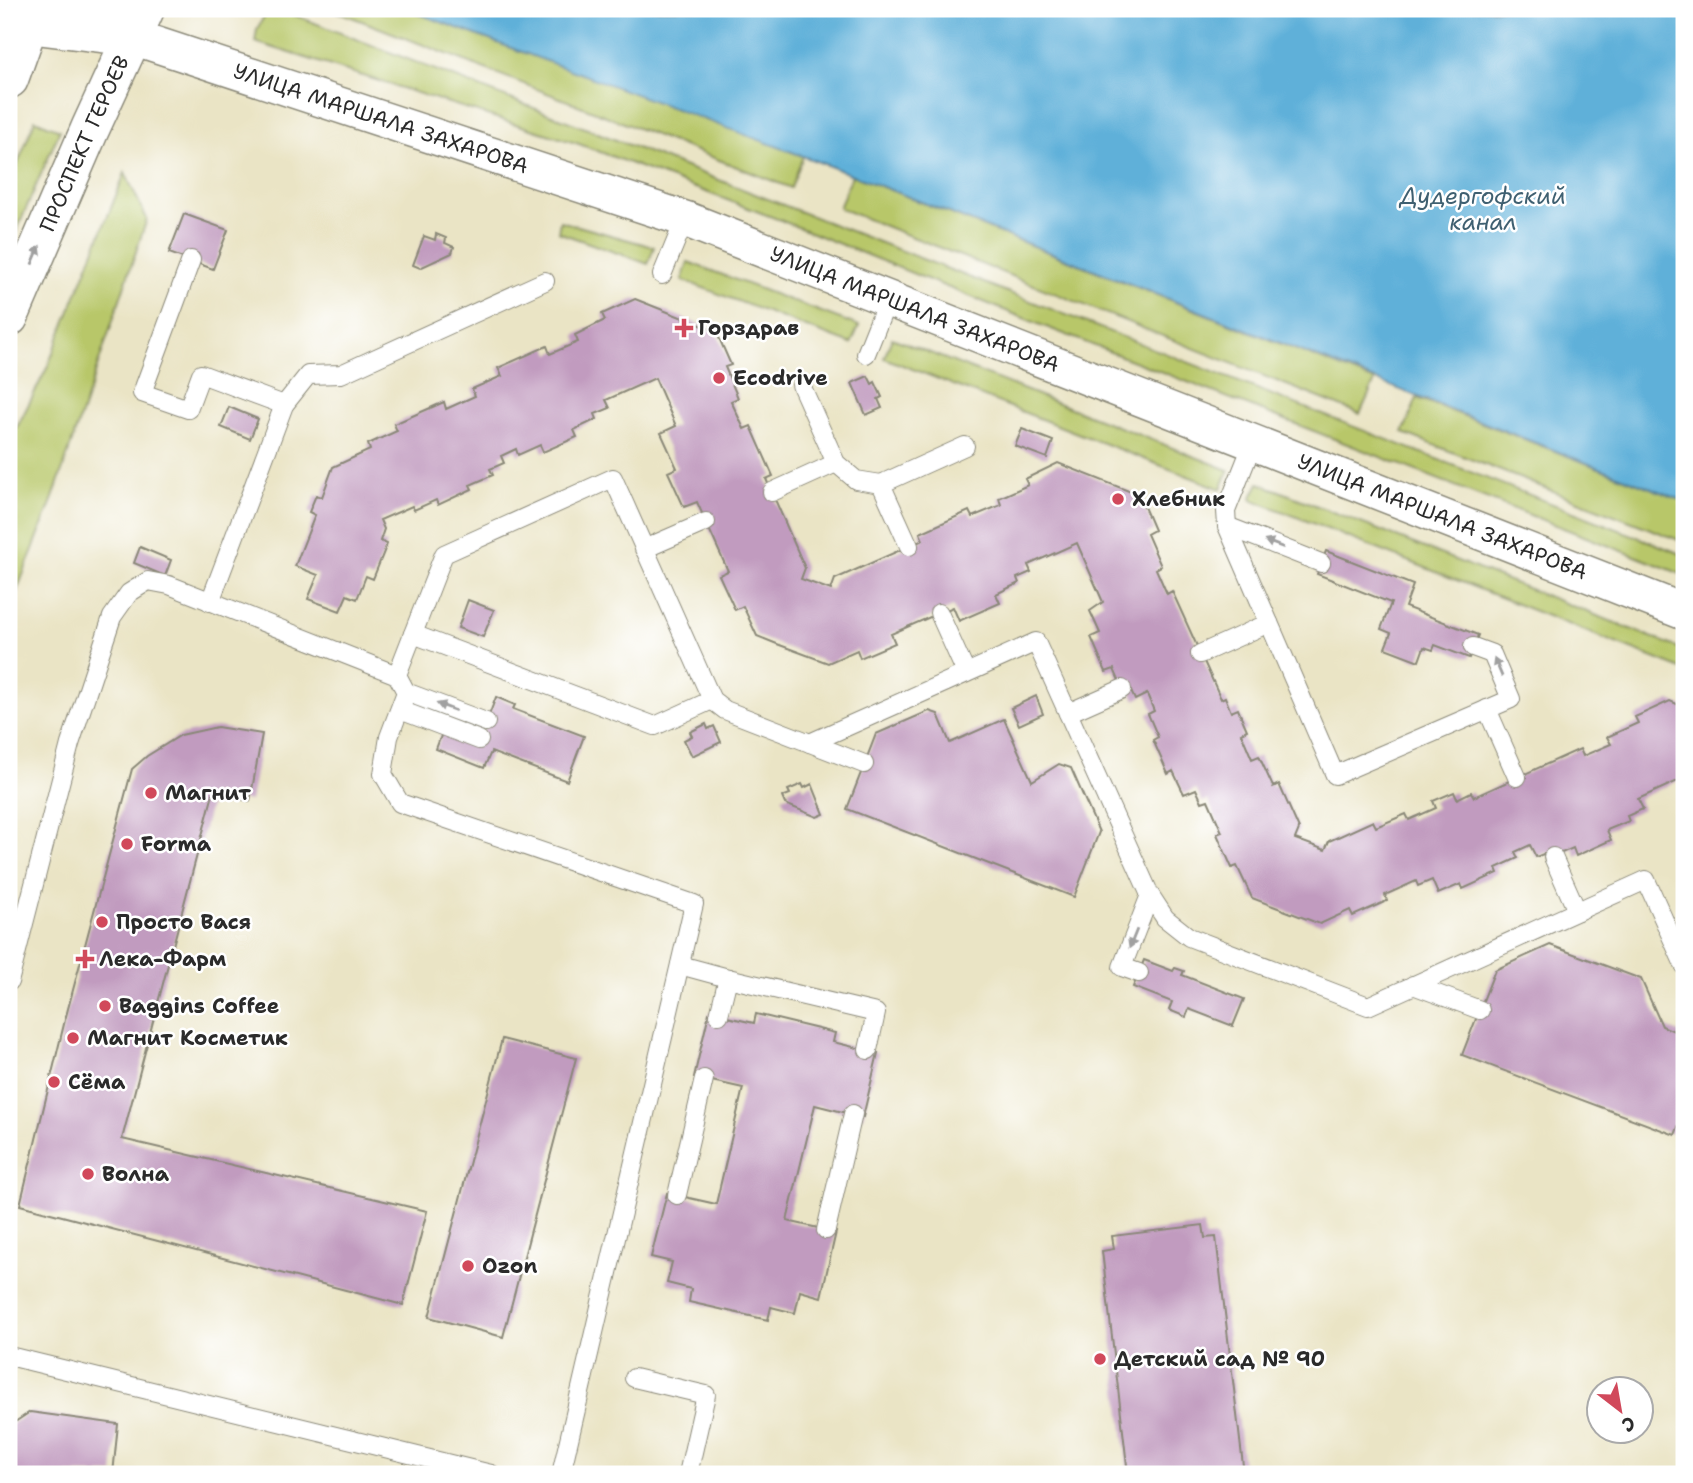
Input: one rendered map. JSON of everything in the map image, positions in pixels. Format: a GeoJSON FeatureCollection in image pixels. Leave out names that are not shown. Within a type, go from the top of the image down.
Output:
{"type":"FeatureCollection","features":[{"type":"Feature","properties":{"kind":"street","name":"УЛИЦА МАРШАЛА ЗАХАРОВА"},"geometry":{"type":"LineString","coordinates":[[88,9],[139,23],[685,219],[1684,612]]}},
{"type":"Feature","properties":{"kind":"street","name":"УЛИЦА МАРШАЛА ЗАХАРОВА"},"geometry":{"type":"LineString","coordinates":[[24,16],[139,23]]}},
{"type":"Feature","properties":{"kind":"street"},"geometry":{"type":"LineString","coordinates":[[9,79],[24,16]]}},
{"type":"Feature","properties":{"kind":"street","name":"ПРОСПЕКТ ГЕРОЕВ"},"geometry":{"type":"LineString","coordinates":[[9,317],[139,23]]}},
{"type":"Feature","properties":{"kind":"lane"},"geometry":{"type":"LineString","coordinates":[[662,275],[685,219]]}},
{"type":"Feature","properties":{"kind":"lane"},"geometry":{"type":"LineString","coordinates":[[191,260],[142,393],[188,410],[201,374],[284,405]]}},
{"type":"Feature","properties":{"kind":"lane"},"geometry":{"type":"LineString","coordinates":[[210,601],[284,405],[308,375],[341,374],[545,281]]}},
{"type":"Feature","properties":{"kind":"lane"},"geometry":{"type":"LineString","coordinates":[[866,354],[888,299]]}},
{"type":"Feature","properties":{"kind":"lane"},"geometry":{"type":"LineString","coordinates":[[801,385],[836,463],[856,480],[881,484],[965,446]]}},
{"type":"Feature","properties":{"kind":"lane"},"geometry":{"type":"LineString","coordinates":[[1253,443],[1226,511],[1227,526],[1335,775],[1511,699],[1492,654],[1473,647]]}},
{"type":"Feature","properties":{"kind":"lane"},"geometry":{"type":"LineString","coordinates":[[772,492],[836,463]]}},
{"type":"Feature","properties":{"kind":"lane"},"geometry":{"type":"LineString","coordinates":[[397,676],[444,554],[613,478],[712,700],[725,710],[864,764]]}},
{"type":"Feature","properties":{"kind":"lane"},"geometry":{"type":"LineString","coordinates":[[881,484],[909,546]]}},
{"type":"Feature","properties":{"kind":"lane"},"geometry":{"type":"LineString","coordinates":[[644,549],[706,522]]}},
{"type":"Feature","properties":{"kind":"lane"},"geometry":{"type":"LineString","coordinates":[[1227,526],[1321,563]]}},
{"type":"Feature","properties":{"kind":"lane"},"geometry":{"type":"LineString","coordinates":[[9,982],[70,744],[112,617],[128,593],[148,581],[210,601],[397,676],[406,692],[486,722]]}},
{"type":"Feature","properties":{"kind":"lane"},"geometry":{"type":"LineString","coordinates":[[939,613],[966,673]]}},
{"type":"Feature","properties":{"kind":"lane"},"geometry":{"type":"LineString","coordinates":[[1200,654],[1269,623]]}},
{"type":"Feature","properties":{"kind":"lane"},"geometry":{"type":"LineString","coordinates":[[413,634],[654,726],[712,700]]}},
{"type":"Feature","properties":{"kind":"lane"},"geometry":{"type":"LineString","coordinates":[[810,743],[1037,642],[1150,895],[1165,918],[1189,937],[1368,1006],[1646,880],[1682,956]]}},
{"type":"Feature","properties":{"kind":"lane"},"geometry":{"type":"LineString","coordinates":[[1068,713],[1122,689]]}},
{"type":"Feature","properties":{"kind":"lane"},"geometry":{"type":"LineString","coordinates":[[406,692],[389,737],[383,774],[400,803],[694,904],[561,1474]]}},
{"type":"Feature","properties":{"kind":"lane"},"geometry":{"type":"LineString","coordinates":[[1487,709],[1517,777]]}},
{"type":"Feature","properties":{"kind":"lane"},"geometry":{"type":"LineString","coordinates":[[400,710],[479,740]]}},
{"type":"Feature","properties":{"kind":"lane"},"geometry":{"type":"LineString","coordinates":[[1553,857],[1577,911]]}},
{"type":"Feature","properties":{"kind":"lane"},"geometry":{"type":"LineString","coordinates":[[1139,973],[1122,967],[1150,895]]}},
{"type":"Feature","properties":{"kind":"lane"},"geometry":{"type":"LineString","coordinates":[[680,965],[876,1013],[868,1050]]}},
{"type":"Feature","properties":{"kind":"lane"},"geometry":{"type":"LineString","coordinates":[[719,1015],[728,978]]}},
{"type":"Feature","properties":{"kind":"lane"},"geometry":{"type":"LineString","coordinates":[[1413,985],[1480,1010]]}},
{"type":"Feature","properties":{"kind":"lane"},"geometry":{"type":"LineString","coordinates":[[677,1195],[704,1079]]}},
{"type":"Feature","properties":{"kind":"lane"},"geometry":{"type":"LineString","coordinates":[[825,1230],[853,1114]]}},
{"type":"Feature","properties":{"kind":"lane"},"geometry":{"type":"LineString","coordinates":[[9,1356],[491,1474]]}},
{"type":"Feature","properties":{"kind":"lane"},"geometry":{"type":"LineString","coordinates":[[634,1378],[706,1395],[688,1474]]}},
{"type":"Feature","properties":{"kind":"green space"},"geometry":{"type":"Polygon","coordinates":[[[331,9],[406,9],[803,156],[791,188],[331,9]]]}},
{"type":"Feature","properties":{"kind":"green space"},"geometry":{"type":"Polygon","coordinates":[[[267,11],[284,11],[1684,555],[1684,575],[1041,325],[780,220],[579,144],[255,42],[257,29],[267,11]]]}},
{"type":"Feature","properties":{"kind":"green space"},"geometry":{"type":"Polygon","coordinates":[[[35,120],[60,130],[9,248],[9,186],[35,120]]]}},
{"type":"Feature","properties":{"kind":"green space"},"geometry":{"type":"Polygon","coordinates":[[[125,173],[147,219],[53,498],[9,611],[9,443],[47,368],[125,173]]]}},
{"type":"Feature","properties":{"kind":"green space"},"geometry":{"type":"Polygon","coordinates":[[[852,175],[1375,381],[1360,414],[839,208],[852,175]]]}},
{"type":"Feature","properties":{"kind":"green space"},"geometry":{"type":"Polygon","coordinates":[[[560,221],[654,247],[648,264],[558,232],[560,221]]]}},
{"type":"Feature","properties":{"kind":"green space"},"geometry":{"type":"Polygon","coordinates":[[[688,262],[859,326],[851,344],[682,280],[688,262]]]}},
{"type":"Feature","properties":{"kind":"green space"},"geometry":{"type":"Polygon","coordinates":[[[892,338],[1229,470],[1221,489],[884,358],[892,338]]]}},
{"type":"Feature","properties":{"kind":"green space"},"geometry":{"type":"Polygon","coordinates":[[[1417,398],[1684,501],[1684,542],[1403,433],[1417,398]]]}},
{"type":"Feature","properties":{"kind":"green space"},"geometry":{"type":"Polygon","coordinates":[[[1259,483],[1684,650],[1684,670],[1251,499],[1259,483]]]}},
{"type":"Feature","properties":{"kind":"water","name":"Дудергофский канал"},"geometry":{"type":"Polygon","coordinates":[[[406,9],[1684,9],[1684,501],[827,165],[406,9]]]}},
{"type":"Feature","properties":{"kind":"building"},"geometry":{"type":"Polygon","coordinates":[[[184,214],[228,230],[213,269],[169,253],[184,214]]]}},
{"type":"Feature","properties":{"kind":"building"},"geometry":{"type":"Polygon","coordinates":[[[436,234],[446,238],[445,243],[454,247],[452,253],[420,268],[413,265],[424,236],[435,240],[436,234]]]}},
{"type":"Feature","properties":{"kind":"building"},"geometry":{"type":"Polygon","coordinates":[[[635,299],[716,331],[731,365],[725,367],[738,398],[731,401],[744,429],[751,426],[773,476],[766,479],[805,568],[801,579],[831,590],[835,579],[923,540],[920,533],[969,511],[972,517],[1001,505],[999,498],[1028,485],[1025,479],[1058,463],[1139,495],[1154,530],[1147,534],[1161,566],[1156,569],[1167,594],[1172,591],[1221,699],[1225,697],[1231,712],[1238,709],[1247,730],[1241,733],[1252,759],[1259,756],[1273,787],[1279,784],[1299,829],[1295,839],[1325,850],[1329,841],[1373,821],[1376,827],[1406,814],[1409,820],[1436,808],[1433,801],[1454,792],[1457,799],[1471,792],[1474,797],[1580,749],[1583,756],[1611,744],[1607,737],[1638,723],[1635,717],[1670,701],[1684,707],[1684,783],[1682,779],[1638,799],[1643,809],[1627,816],[1629,821],[1607,830],[1611,840],[1576,856],[1573,848],[1550,858],[1548,852],[1536,857],[1530,845],[1515,852],[1518,858],[1496,868],[1498,873],[1463,889],[1461,884],[1438,894],[1432,880],[1418,886],[1416,881],[1385,895],[1387,901],[1353,916],[1350,910],[1320,924],[1252,898],[1237,866],[1232,868],[1217,834],[1222,832],[1208,800],[1202,802],[1196,789],[1184,794],[1173,771],[1168,774],[1153,740],[1158,737],[1148,714],[1154,711],[1147,694],[1135,700],[1130,689],[1124,692],[1114,669],[1106,672],[1091,637],[1100,633],[1090,611],[1103,602],[1077,543],[1028,565],[1031,572],[1017,578],[1019,583],[996,594],[1000,603],[959,621],[953,607],[891,634],[895,643],[860,658],[857,650],[828,663],[777,644],[757,636],[743,606],[735,610],[719,575],[728,571],[697,502],[684,507],[668,472],[677,468],[661,433],[676,426],[655,378],[606,400],[610,408],[595,414],[597,419],[574,430],[577,437],[543,452],[540,445],[518,455],[516,449],[501,456],[504,463],[490,469],[493,475],[470,485],[472,489],[438,505],[436,500],[414,510],[412,506],[380,520],[384,529],[380,541],[387,544],[373,579],[366,576],[357,599],[347,595],[340,611],[308,599],[318,575],[295,566],[315,515],[309,512],[316,495],[322,497],[333,467],[370,450],[368,444],[397,431],[394,424],[444,402],[446,409],[475,396],[472,389],[502,376],[498,368],[547,346],[550,354],[578,342],[575,335],[605,320],[602,314],[635,299]]]}},
{"type":"Feature","properties":{"kind":"building"},"geometry":{"type":"Polygon","coordinates":[[[868,376],[872,384],[875,382],[882,397],[878,399],[882,408],[866,415],[852,383],[868,376]]]}},
{"type":"Feature","properties":{"kind":"building"},"geometry":{"type":"Polygon","coordinates":[[[229,407],[258,419],[250,439],[221,427],[229,407]]]}},
{"type":"Feature","properties":{"kind":"building"},"geometry":{"type":"Polygon","coordinates":[[[1022,429],[1053,441],[1047,458],[1015,446],[1022,429]]]}},
{"type":"Feature","properties":{"kind":"building"},"geometry":{"type":"Polygon","coordinates":[[[140,547],[171,560],[165,576],[134,563],[140,547]]]}},
{"type":"Feature","properties":{"kind":"building"},"geometry":{"type":"Polygon","coordinates":[[[1326,551],[1413,585],[1405,607],[1478,635],[1469,658],[1435,645],[1433,650],[1424,647],[1419,661],[1385,648],[1391,633],[1381,629],[1391,603],[1317,574],[1326,551]]]}},
{"type":"Feature","properties":{"kind":"building"},"geometry":{"type":"Polygon","coordinates":[[[468,600],[494,610],[483,637],[458,628],[468,600]]]}},
{"type":"Feature","properties":{"kind":"building"},"geometry":{"type":"Polygon","coordinates":[[[1036,696],[1043,714],[1019,725],[1011,708],[1036,696]]]}},
{"type":"Feature","properties":{"kind":"building"},"geometry":{"type":"Polygon","coordinates":[[[496,697],[515,705],[513,709],[584,736],[567,781],[491,752],[484,768],[436,749],[442,733],[477,747],[496,697]]]}},
{"type":"Feature","properties":{"kind":"building"},"geometry":{"type":"Polygon","coordinates":[[[929,711],[938,714],[950,743],[1004,719],[1032,781],[1059,764],[1071,768],[1099,832],[1074,897],[847,809],[876,734],[929,711]]]}},
{"type":"Feature","properties":{"kind":"building"},"geometry":{"type":"Polygon","coordinates":[[[706,724],[708,729],[714,726],[721,742],[692,756],[684,740],[692,736],[690,732],[706,724]]]}},
{"type":"Feature","properties":{"kind":"building"},"geometry":{"type":"Polygon","coordinates":[[[217,727],[262,734],[250,801],[213,794],[122,1139],[427,1211],[403,1305],[20,1205],[65,1020],[132,769],[147,756],[181,735],[217,727]]]}},
{"type":"Feature","properties":{"kind":"building"},"geometry":{"type":"Polygon","coordinates":[[[802,784],[804,788],[812,784],[824,814],[817,817],[785,804],[782,797],[790,794],[788,790],[802,784]]]}},
{"type":"Feature","properties":{"kind":"building"},"geometry":{"type":"Polygon","coordinates":[[[1550,945],[1641,979],[1662,1026],[1684,1035],[1684,1111],[1675,1135],[1462,1055],[1495,970],[1550,945]]]}},
{"type":"Feature","properties":{"kind":"building"},"geometry":{"type":"Polygon","coordinates":[[[1144,960],[1173,971],[1175,968],[1184,971],[1182,975],[1244,999],[1233,1026],[1189,1009],[1186,1017],[1169,1010],[1172,1002],[1133,987],[1144,960]]]}},
{"type":"Feature","properties":{"kind":"building"},"geometry":{"type":"Polygon","coordinates":[[[709,1013],[754,1023],[756,1014],[835,1033],[833,1042],[878,1053],[863,1117],[815,1105],[787,1221],[836,1232],[821,1297],[800,1291],[795,1313],[771,1307],[768,1320],[689,1302],[691,1289],[667,1283],[672,1262],[651,1257],[667,1193],[716,1204],[743,1088],[694,1077],[709,1013]]]}},
{"type":"Feature","properties":{"kind":"building"},"geometry":{"type":"Polygon","coordinates":[[[502,1039],[576,1058],[503,1337],[429,1317],[502,1039]]]}},
{"type":"Feature","properties":{"kind":"building"},"geometry":{"type":"Polygon","coordinates":[[[1203,1225],[1205,1238],[1216,1237],[1244,1474],[1128,1474],[1102,1251],[1114,1249],[1112,1236],[1203,1225]]]}},
{"type":"Feature","properties":{"kind":"building"},"geometry":{"type":"Polygon","coordinates":[[[30,1412],[118,1424],[113,1474],[9,1474],[9,1426],[30,1412]]]}},
{"type":"Feature","properties":{"kind":"place","name":"Горздрав"},"geometry":{"type":"Point","coordinates":[684,328]}},
{"type":"Feature","properties":{"kind":"place","name":"Ecodrive"},"geometry":{"type":"Point","coordinates":[719,378]}},
{"type":"Feature","properties":{"kind":"place","name":"Хлебник"},"geometry":{"type":"Point","coordinates":[1118,499]}},
{"type":"Feature","properties":{"kind":"place","name":"Магнит"},"geometry":{"type":"Point","coordinates":[151,793]}},
{"type":"Feature","properties":{"kind":"place","name":"Forma"},"geometry":{"type":"Point","coordinates":[127,844]}},
{"type":"Feature","properties":{"kind":"place","name":"Просто Вася"},"geometry":{"type":"Point","coordinates":[102,922]}},
{"type":"Feature","properties":{"kind":"place","name":"Лека-Фарм"},"geometry":{"type":"Point","coordinates":[85,959]}},
{"type":"Feature","properties":{"kind":"place","name":"Baggins Coffee"},"geometry":{"type":"Point","coordinates":[105,1006]}},
{"type":"Feature","properties":{"kind":"place","name":"Магнит Косметик"},"geometry":{"type":"Point","coordinates":[73,1038]}},
{"type":"Feature","properties":{"kind":"place","name":"Сёма"},"geometry":{"type":"Point","coordinates":[54,1082]}},
{"type":"Feature","properties":{"kind":"place","name":"Волна"},"geometry":{"type":"Point","coordinates":[88,1174]}},
{"type":"Feature","properties":{"kind":"place","name":"Ozon"},"geometry":{"type":"Point","coordinates":[468,1266]}},
{"type":"Feature","properties":{"kind":"place","name":"Детский сад № 90"},"geometry":{"type":"Point","coordinates":[1100,1359]}}]}
